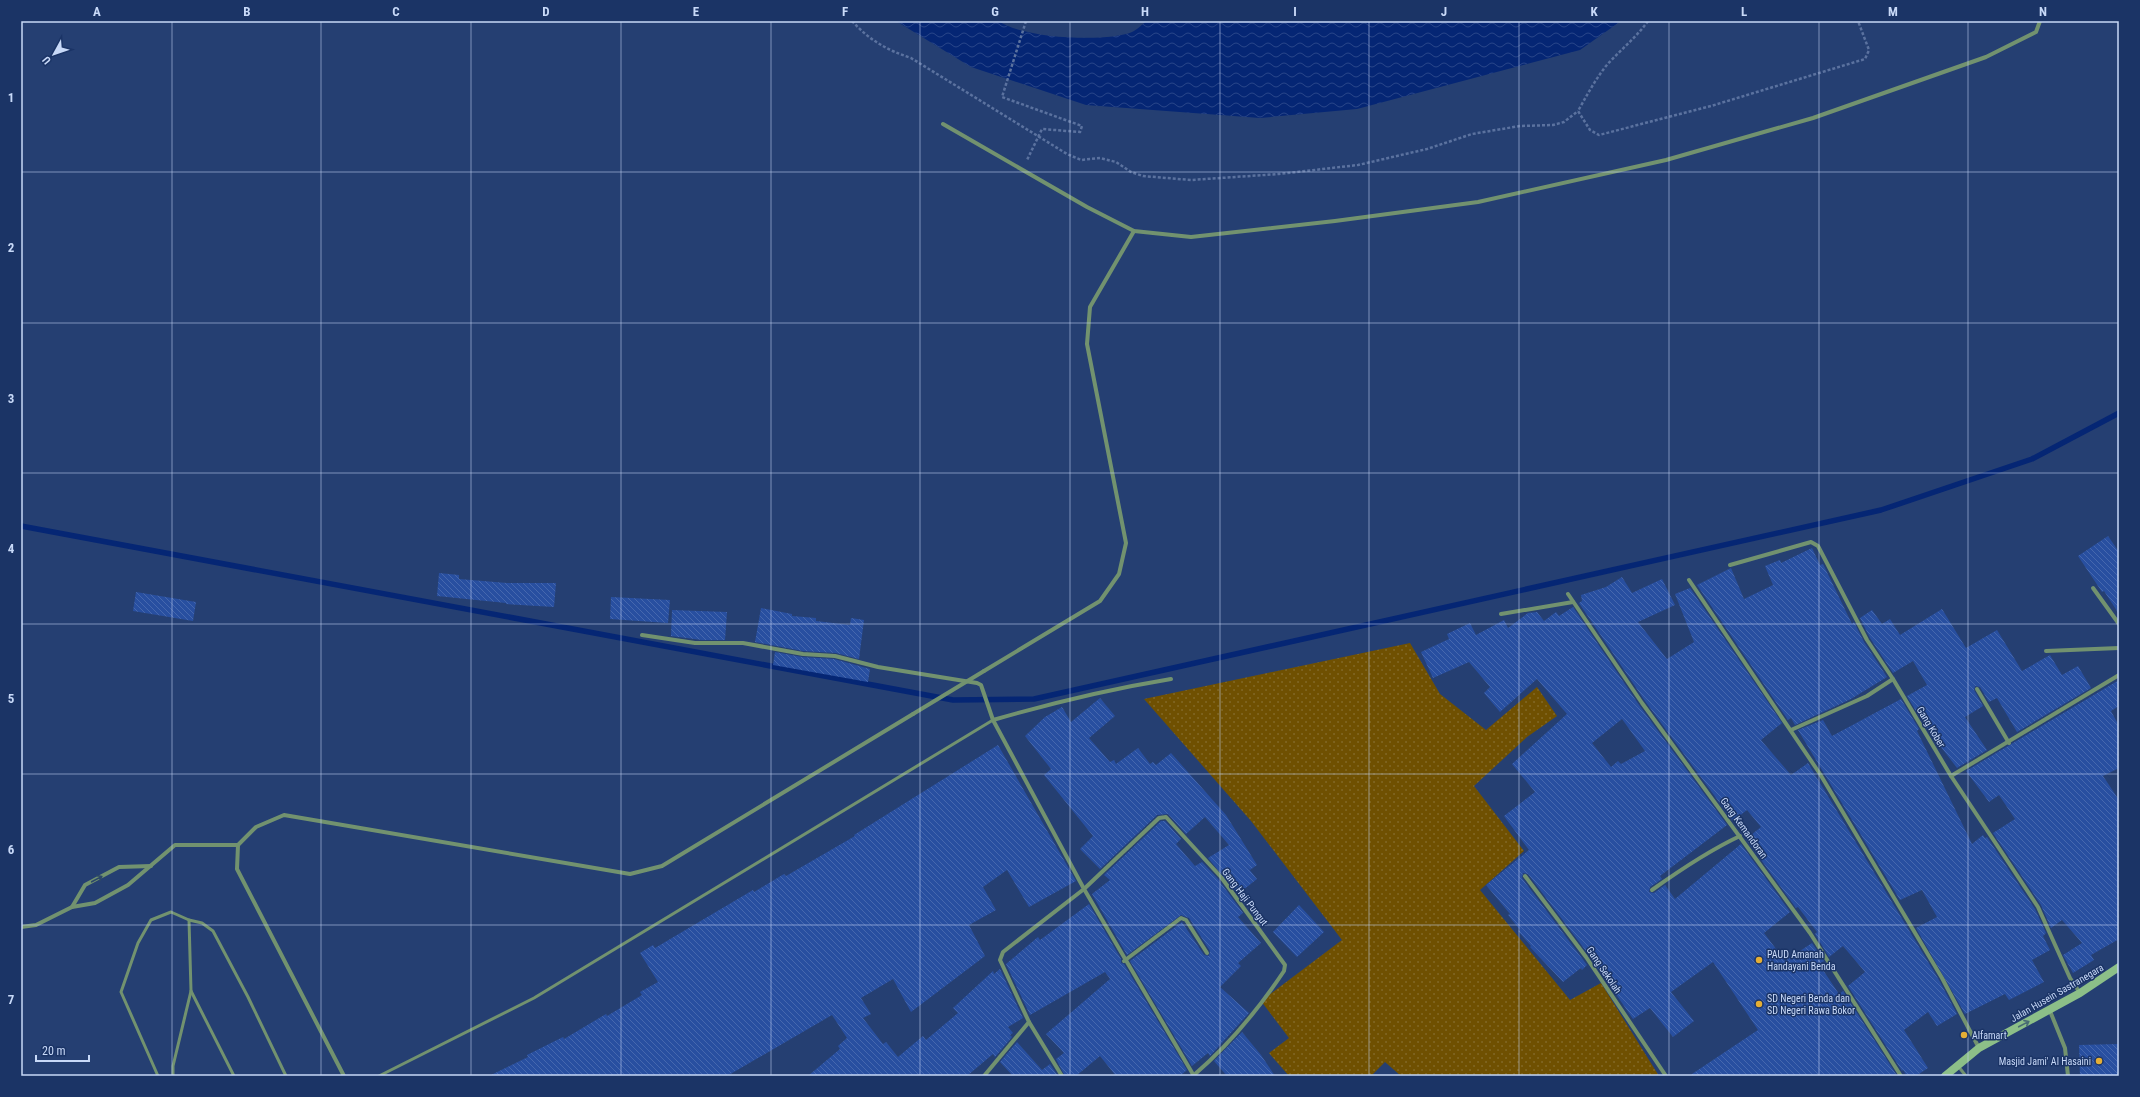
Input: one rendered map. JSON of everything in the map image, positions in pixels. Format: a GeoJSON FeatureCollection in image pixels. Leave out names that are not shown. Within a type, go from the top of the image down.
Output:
{"type":"FeatureCollection","features":[{"type":"Feature","properties":{"kind":"main road","name":"Jalan Husein Sastranegara"},"geometry":{"type":"LineString","coordinates":[[1945,1076],[1980,1048],[2080,994],[2119,967]]}},
{"type":"Feature","properties":{"kind":"street"},"geometry":{"type":"LineString","coordinates":[[943,124],[1134,231],[1191,237],[1343,220],[1478,202],[1666,160],[1813,118],[1986,57],[2036,32],[2040,21]]}},
{"type":"Feature","properties":{"kind":"street"},"geometry":{"type":"LineString","coordinates":[[344,1076],[237,869],[238,845],[256,827],[284,815],[630,874],[662,866],[1100,601],[1119,574],[1126,543],[1087,344],[1090,307],[1134,231]]}},
{"type":"Feature","properties":{"kind":"street","name":"Gang Kober"},"geometry":{"type":"LineString","coordinates":[[1730,566],[1811,542],[1818,546],[1867,640],[1893,679],[1951,776],[2038,907],[2070,978],[2080,994]]}},
{"type":"Feature","properties":{"kind":"street"},"geometry":{"type":"LineString","coordinates":[[1689,580],[1820,774],[1942,978],[1980,1048]]}},
{"type":"Feature","properties":{"kind":"street"},"geometry":{"type":"LineString","coordinates":[[2093,588],[2119,624]]}},
{"type":"Feature","properties":{"kind":"street","name":"Gang Kemandoran"},"geometry":{"type":"LineString","coordinates":[[1568,594],[1642,704],[1810,933],[1901,1076]]}},
{"type":"Feature","properties":{"kind":"street"},"geometry":{"type":"LineString","coordinates":[[1501,614],[1573,602]]}},
{"type":"Feature","properties":{"kind":"street","name":"Gang Haji Pungut"},"geometry":{"type":"LineString","coordinates":[[642,635],[695,644],[743,643],[803,654],[835,656],[878,667],[977,683],[981,686],[993,720],[1084,889],[1124,961],[1194,1075],[1218,1054],[1260,1007],[1284,971],[1285,965],[1221,877],[1166,818],[1159,818],[1084,889],[1003,952],[1000,956],[1000,960],[1029,1022],[1062,1076]]}},
{"type":"Feature","properties":{"kind":"street"},"geometry":{"type":"LineString","coordinates":[[2046,651],[2119,648]]}},
{"type":"Feature","properties":{"kind":"street"},"geometry":{"type":"LineString","coordinates":[[1951,776],[2009,743],[2119,675]]}},
{"type":"Feature","properties":{"kind":"street"},"geometry":{"type":"LineString","coordinates":[[993,720],[1063,700],[1122,687],[1171,679]]}},
{"type":"Feature","properties":{"kind":"street"},"geometry":{"type":"LineString","coordinates":[[1791,730],[1867,696],[1893,679]]}},
{"type":"Feature","properties":{"kind":"street"},"geometry":{"type":"LineString","coordinates":[[1977,689],[2009,743]]}},
{"type":"Feature","properties":{"kind":"street"},"geometry":{"type":"LineString","coordinates":[[1652,890],[1690,863],[1740,836]]}},
{"type":"Feature","properties":{"kind":"street"},"geometry":{"type":"LineString","coordinates":[[21,927],[36,925],[72,907],[95,903],[128,885],[175,845],[238,845]]}},
{"type":"Feature","properties":{"kind":"street"},"geometry":{"type":"LineString","coordinates":[[72,907],[85,885],[119,867],[151,866]]}},
{"type":"Feature","properties":{"kind":"street","name":"Gang Sekolah"},"geometry":{"type":"LineString","coordinates":[[1525,876],[1586,957],[1666,1076]]}},
{"type":"Feature","properties":{"kind":"street"},"geometry":{"type":"LineString","coordinates":[[1124,961],[1181,918],[1186,920],[1207,953]]}},
{"type":"Feature","properties":{"kind":"street"},"geometry":{"type":"LineString","coordinates":[[2050,1010],[2065,1048],[2068,1076]]}},
{"type":"Feature","properties":{"kind":"street"},"geometry":{"type":"LineString","coordinates":[[984,1076],[1029,1022]]}},
{"type":"Feature","properties":{"kind":"lane"},"geometry":{"type":"LineString","coordinates":[[379,1076],[534,998],[993,720]]}},
{"type":"Feature","properties":{"kind":"lane"},"geometry":{"type":"LineString","coordinates":[[158,1076],[120,992],[138,943],[151,920],[171,912],[189,920],[202,923],[213,931],[248,997],[286,1076]]}},
{"type":"Feature","properties":{"kind":"lane"},"geometry":{"type":"LineString","coordinates":[[173,1076],[173,1066],[191,991],[189,920]]}},
{"type":"Feature","properties":{"kind":"lane"},"geometry":{"type":"LineString","coordinates":[[191,991],[234,1076]]}},
{"type":"Feature","properties":{"kind":"lane"},"geometry":{"type":"LineString","coordinates":[[1958,1066],[1966,1076]]}},
{"type":"Feature","properties":{"kind":"path"},"geometry":{"type":"LineString","coordinates":[[852,21],[864,34],[879,45],[911,58],[1081,160],[1100,158],[1116,162],[1131,172],[1143,176],[1191,180],[1358,165],[1427,149],[1472,134],[1520,126],[1553,125],[1564,122],[1578,111],[1592,87],[1607,66],[1637,36],[1648,21]]}},
{"type":"Feature","properties":{"kind":"path"},"geometry":{"type":"LineString","coordinates":[[1022,169],[1042,129],[1080,132],[1082,126],[1002,97],[1026,21]]}},
{"type":"Feature","properties":{"kind":"path"},"geometry":{"type":"LineString","coordinates":[[1578,111],[1590,130],[1599,135],[1711,106],[1865,59],[1869,50],[1858,21]]}},
{"type":"Feature","properties":{"kind":"shaded area"},"geometry":{"type":"Polygon","coordinates":[[[1410,643],[1440,694],[1486,730],[1537,687],[1557,716],[1527,737],[1474,786],[1524,851],[1480,890],[1570,1000],[1601,983],[1659,1076],[1401,1076],[1385,1062],[1371,1076],[1289,1076],[1269,1053],[1289,1038],[1261,1001],[1342,940],[1251,821],[1144,699],[1410,643]]]}},
{"type":"Feature","properties":{"kind":"water"},"geometry":{"type":"Polygon","coordinates":[[[896,21],[999,21],[1010,27],[1044,35],[1084,38],[1120,35],[1132,32],[1147,21],[1621,21],[1580,50],[1357,109],[1260,118],[1086,105],[971,67],[896,21]]]}},
{"type":"Feature","properties":{"kind":"building"},"geometry":{"type":"Polygon","coordinates":[[[2108,536],[2119,552],[2119,614],[2078,556],[2108,536]]]}},
{"type":"Feature","properties":{"kind":"building"},"geometry":{"type":"Polygon","coordinates":[[[1812,548],[1820,565],[1823,564],[1852,624],[1854,622],[1864,642],[1887,677],[1851,699],[1795,725],[1791,718],[1788,720],[1697,585],[1731,568],[1744,599],[1773,585],[1765,566],[1780,560],[1781,563],[1812,548]]]}},
{"type":"Feature","properties":{"kind":"building"},"geometry":{"type":"Polygon","coordinates":[[[439,573],[459,575],[459,579],[507,583],[556,583],[554,607],[506,604],[437,596],[439,573]]]}},
{"type":"Feature","properties":{"kind":"building"},"geometry":{"type":"Polygon","coordinates":[[[1622,577],[1632,593],[1662,579],[1675,605],[1638,622],[1667,659],[1694,642],[1675,594],[1690,588],[1782,723],[1761,740],[1791,775],[1808,763],[1939,980],[1957,1014],[1937,1026],[1928,1012],[1904,1030],[1928,1068],[1916,1076],[1907,1076],[1903,1070],[1902,1071],[1848,986],[1865,972],[1843,946],[1829,957],[1815,934],[1817,932],[1798,907],[1796,908],[1746,839],[1761,827],[1747,810],[1733,821],[1645,701],[1579,603],[1582,601],[1581,595],[1606,587],[1622,577]]]}},
{"type":"Feature","properties":{"kind":"building"},"geometry":{"type":"Polygon","coordinates":[[[136,592],[196,602],[193,621],[133,611],[136,592]]]}},
{"type":"Feature","properties":{"kind":"building"},"geometry":{"type":"Polygon","coordinates":[[[611,597],[670,600],[668,623],[610,619],[611,597]]]}},
{"type":"Feature","properties":{"kind":"building"},"geometry":{"type":"Polygon","coordinates":[[[1573,607],[1639,705],[1727,825],[1660,876],[1662,879],[1650,887],[1649,892],[1654,893],[1665,885],[1675,899],[1741,844],[1790,912],[1764,933],[1785,961],[1812,943],[1824,961],[1819,964],[1839,994],[1843,991],[1896,1074],[1893,1076],[1689,1076],[1758,1030],[1713,962],[1671,992],[1694,1021],[1673,1037],[1650,1008],[1633,1019],[1589,955],[1528,874],[1523,873],[1522,878],[1587,965],[1563,982],[1530,947],[1531,946],[1518,931],[1520,930],[1508,915],[1510,914],[1486,885],[1529,850],[1504,816],[1535,792],[1512,764],[1567,714],[1537,679],[1500,712],[1484,693],[1490,687],[1469,662],[1433,678],[1421,652],[1449,639],[1447,634],[1470,623],[1476,635],[1504,620],[1508,628],[1528,613],[1537,612],[1544,621],[1556,612],[1559,616],[1573,607]],[[1622,719],[1592,743],[1611,767],[1618,761],[1621,764],[1645,751],[1622,719]]]}},
{"type":"Feature","properties":{"kind":"building"},"geometry":{"type":"Polygon","coordinates":[[[761,608],[792,614],[792,616],[816,618],[816,621],[850,625],[851,618],[864,620],[859,659],[836,653],[803,651],[755,642],[761,608]]]}},
{"type":"Feature","properties":{"kind":"building"},"geometry":{"type":"Polygon","coordinates":[[[1942,609],[1966,648],[1997,630],[2022,671],[2050,655],[2062,675],[2078,666],[2091,688],[2017,732],[1997,698],[1989,702],[1980,687],[1975,686],[1974,690],[1983,706],[1965,717],[1987,750],[1957,768],[1925,726],[1907,696],[1927,685],[1913,661],[1893,673],[1870,638],[1860,618],[1872,610],[1882,624],[1890,619],[1900,635],[1942,609]]]}},
{"type":"Feature","properties":{"kind":"building"},"geometry":{"type":"Polygon","coordinates":[[[672,610],[727,612],[725,640],[702,640],[671,636],[672,610]]]}},
{"type":"Feature","properties":{"kind":"building"},"geometry":{"type":"Polygon","coordinates":[[[775,652],[802,657],[834,659],[870,669],[868,682],[773,665],[775,652]]]}},
{"type":"Feature","properties":{"kind":"building"},"geometry":{"type":"Polygon","coordinates":[[[2119,680],[2119,706],[2111,711],[2119,726],[2119,768],[2103,776],[2119,800],[2119,939],[2091,955],[2094,960],[2073,973],[2063,955],[2082,943],[2062,920],[2051,928],[2041,905],[1993,833],[2015,819],[1999,795],[1989,802],[1966,771],[2119,680]]]}},
{"type":"Feature","properties":{"kind":"building"},"geometry":{"type":"Polygon","coordinates":[[[1100,698],[1115,716],[1089,738],[1110,762],[1114,760],[1116,764],[1138,748],[1150,764],[1153,762],[1156,765],[1171,753],[1226,815],[1257,865],[1250,870],[1244,863],[1257,879],[1238,894],[1208,858],[1229,845],[1205,817],[1186,834],[1168,814],[1157,815],[1100,869],[1080,849],[1093,836],[1044,775],[1051,769],[1025,736],[1045,717],[1062,707],[1071,722],[1100,698]]]}},
{"type":"Feature","properties":{"kind":"building"},"geometry":{"type":"Polygon","coordinates":[[[1901,699],[1919,729],[1917,731],[1972,844],[1983,835],[1985,838],[1987,837],[2035,909],[2046,933],[2043,936],[2050,950],[2032,960],[2044,982],[2009,1000],[2005,994],[1965,1014],[1916,928],[1937,917],[1922,890],[1900,900],[1798,730],[1823,720],[1832,736],[1901,699]]]}},
{"type":"Feature","properties":{"kind":"building"},"geometry":{"type":"Polygon","coordinates":[[[998,745],[1076,881],[1029,907],[1007,870],[983,887],[996,910],[969,925],[985,956],[911,1012],[893,979],[861,998],[871,1014],[863,1018],[883,1044],[886,1042],[898,1057],[923,1036],[926,1040],[958,1013],[953,1008],[993,971],[994,974],[1000,969],[1023,1018],[1008,1027],[1013,1033],[1010,1035],[1012,1037],[995,1057],[993,1054],[967,1076],[808,1076],[840,1049],[838,1046],[847,1038],[832,1015],[727,1076],[489,1076],[528,1057],[527,1055],[563,1037],[564,1039],[606,1014],[607,1016],[642,995],[640,992],[658,982],[640,953],[653,945],[655,948],[753,890],[754,892],[784,874],[786,876],[855,836],[854,835],[998,745]]]}},
{"type":"Feature","properties":{"kind":"building"},"geometry":{"type":"Polygon","coordinates":[[[1161,821],[1165,821],[1181,839],[1176,844],[1195,866],[1202,862],[1218,879],[1243,913],[1238,917],[1261,943],[1238,963],[1241,966],[1220,987],[1249,1013],[1210,1056],[1208,1053],[1192,1066],[1130,961],[1182,922],[1204,955],[1209,956],[1210,951],[1189,918],[1181,915],[1127,955],[1092,894],[1110,880],[1104,875],[1161,821]]]}},
{"type":"Feature","properties":{"kind":"building"},"geometry":{"type":"Polygon","coordinates":[[[1089,904],[1121,959],[1121,963],[1124,964],[1187,1070],[1180,1076],[1116,1076],[1100,1056],[1076,1076],[1065,1076],[1056,1059],[1064,1053],[1046,1034],[1110,979],[1105,972],[1030,1015],[1006,964],[1038,937],[1040,940],[1089,904]]]}},
{"type":"Feature","properties":{"kind":"building"},"geometry":{"type":"Polygon","coordinates":[[[1299,905],[1324,932],[1297,957],[1273,932],[1299,905]]]}},
{"type":"Feature","properties":{"kind":"building"},"geometry":{"type":"Polygon","coordinates":[[[1242,1032],[1261,1055],[1275,1076],[1227,1076],[1214,1061],[1242,1032]]]}},
{"type":"Feature","properties":{"kind":"building"},"geometry":{"type":"Polygon","coordinates":[[[1017,1042],[1042,1070],[1050,1064],[1058,1076],[1013,1076],[1000,1062],[1017,1042]]]}},
{"type":"Feature","properties":{"kind":"building","name":"Masjid Jami' Al Hasaini"},"geometry":{"type":"Polygon","coordinates":[[[2119,1044],[2119,1076],[2080,1076],[2079,1045],[2119,1044]]]}},
{"type":"Feature","properties":{"kind":"waterway"},"geometry":{"type":"LineString","coordinates":[[21,526],[953,700],[1034,699],[1881,510],[2032,459],[2119,413]]}},
{"type":"Feature","properties":{"kind":"place","name":"PAUD Amanah Handayani Benda"},"geometry":{"type":"Point","coordinates":[1759,960]}},
{"type":"Feature","properties":{"kind":"place","name":"SD Negeri Benda dan SD Negeri Rawa Bokor"},"geometry":{"type":"Point","coordinates":[1759,1004]}},
{"type":"Feature","properties":{"kind":"place","name":"Alfamart"},"geometry":{"type":"Point","coordinates":[1964,1035]}},
{"type":"Feature","properties":{"kind":"place","name":"Masjid Jami' Al Hasaini"},"geometry":{"type":"Point","coordinates":[2099,1061]}}]}
